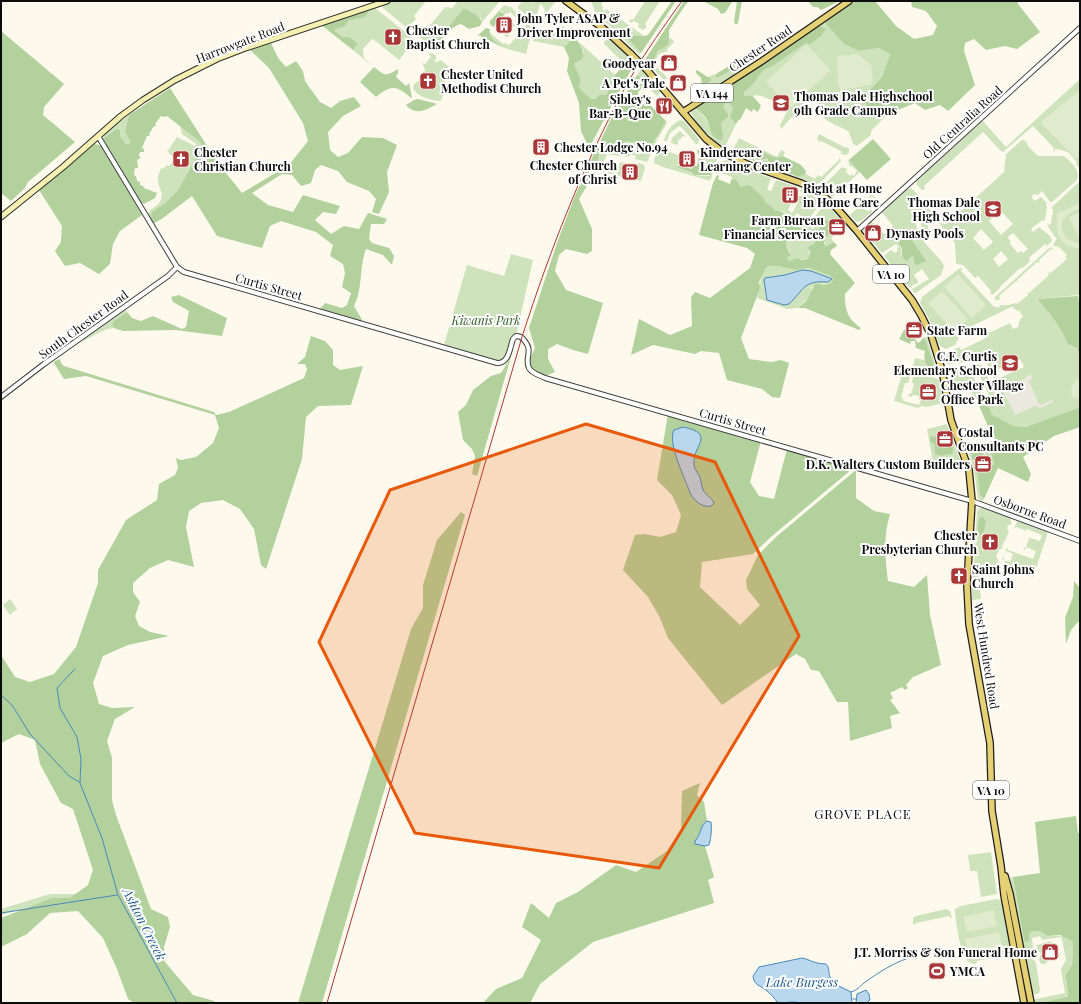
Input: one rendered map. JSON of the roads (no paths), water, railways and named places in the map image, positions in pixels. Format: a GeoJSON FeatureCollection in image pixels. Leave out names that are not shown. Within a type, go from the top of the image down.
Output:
{"type":"FeatureCollection","features":[{"type":"Feature","properties":{"kind":"main road","name":"Harrowgate Road"},"geometry":{"type":"LineString","coordinates":[[1,217],[143,100],[175,80],[197,68],[248,47],[387,1]]}},
{"type":"Feature","properties":{"kind":"main road","name":"West Hundred Road"},"geometry":{"type":"LineString","coordinates":[[566,1],[604,29],[631,54],[647,70],[706,139],[724,153],[749,165],[801,183],[817,191],[833,204],[857,231],[912,300],[931,335],[942,370],[951,420],[969,470],[972,501],[966,585],[969,621],[990,743],[992,811],[1004,895],[1024,1003]]}},
{"type":"Feature","properties":{"kind":"main road","name":"Chester Road"},"geometry":{"type":"LineString","coordinates":[[683,112],[762,61],[848,1]]}},
{"type":"Feature","properties":{"kind":"main road","name":"West Hundred Road"},"geometry":{"type":"LineString","coordinates":[[1001,866],[1010,894],[1031,1003]]}},
{"type":"Feature","properties":{"kind":"street","name":"Old Centralia Road"},"geometry":{"type":"LineString","coordinates":[[857,231],[1080,28]]}},
{"type":"Feature","properties":{"kind":"street"},"geometry":{"type":"LineString","coordinates":[[98,136],[177,267]]}},
{"type":"Feature","properties":{"kind":"street","name":"Curtis Street"},"geometry":{"type":"LineString","coordinates":[[177,267],[184,272],[494,362],[504,362],[513,339],[516,336],[522,337],[528,345],[530,352],[528,364],[530,369],[545,378],[972,501]]}},
{"type":"Feature","properties":{"kind":"street","name":"South Chester Road"},"geometry":{"type":"LineString","coordinates":[[1,397],[168,276],[177,267]]}},
{"type":"Feature","properties":{"kind":"street","name":"Osborne Road"},"geometry":{"type":"LineString","coordinates":[[972,501],[1080,541]]}},
{"type":"Feature","properties":{"kind":"water"},"geometry":{"type":"Polygon","coordinates":[[[802,270],[811,271],[832,279],[828,282],[809,284],[801,290],[789,304],[784,305],[767,300],[765,278],[785,275],[802,270]]]}},
{"type":"Feature","properties":{"kind":"water"},"geometry":{"type":"Polygon","coordinates":[[[683,427],[699,433],[701,437],[694,458],[694,465],[695,470],[700,477],[703,490],[714,503],[711,506],[700,504],[691,495],[678,462],[673,444],[673,436],[674,430],[683,427]]]}},
{"type":"Feature","properties":{"kind":"water"},"geometry":{"type":"Polygon","coordinates":[[[707,821],[711,822],[709,845],[705,846],[695,844],[703,825],[707,821]]]}},
{"type":"Feature","properties":{"kind":"water","name":"Lake Burgess"},"geometry":{"type":"Polygon","coordinates":[[[802,958],[816,963],[826,964],[831,980],[851,992],[852,1003],[778,1003],[768,992],[754,981],[753,976],[759,967],[802,958]]]}},
{"type":"Feature","properties":{"kind":"water"},"geometry":{"type":"Polygon","coordinates":[[[866,990],[869,994],[870,1000],[866,1003],[856,1003],[857,994],[866,990]]]}},
{"type":"Feature","properties":{"kind":"waterway","name":"Ashton Creeek"},"geometry":{"type":"LineString","coordinates":[[75,669],[57,688],[60,708],[77,737],[81,759],[80,783],[102,838],[118,895],[177,1003]]}},
{"type":"Feature","properties":{"kind":"waterway"},"geometry":{"type":"LineString","coordinates":[[1,695],[12,705],[30,734],[69,776],[79,782]]}},
{"type":"Feature","properties":{"kind":"waterway"},"geometry":{"type":"LineString","coordinates":[[1,913],[117,895]]}},
{"type":"Feature","properties":{"kind":"waterway"},"geometry":{"type":"LineString","coordinates":[[851,992],[888,967],[915,956]]}},
{"type":"Feature","properties":{"kind":"railway"},"geometry":{"type":"LineString","coordinates":[[327,1003],[533,303],[570,204],[614,108],[643,58],[682,1]]}},
{"type":"Feature","properties":{"kind":"place","name":"John Tyler ASAP & Driver Improvement"},"geometry":{"type":"Point","coordinates":[504,25]}},
{"type":"Feature","properties":{"kind":"place","name":"Chester Baptist Church"},"geometry":{"type":"Point","coordinates":[393,37]}},
{"type":"Feature","properties":{"kind":"place","name":"Goodyear"},"geometry":{"type":"Point","coordinates":[669,63]}},
{"type":"Feature","properties":{"kind":"place","name":"Chester United Methodist Church"},"geometry":{"type":"Point","coordinates":[428,81]}},
{"type":"Feature","properties":{"kind":"place","name":"A Pet’s Tale"},"geometry":{"type":"Point","coordinates":[678,83]}},
{"type":"Feature","properties":{"kind":"place","name":"Thomas Dale Highschool 9th Grade Campus"},"geometry":{"type":"Point","coordinates":[781,103]}},
{"type":"Feature","properties":{"kind":"place","name":"Sibley's Bar-B-Que"},"geometry":{"type":"Point","coordinates":[664,106]}},
{"type":"Feature","properties":{"kind":"place","name":"Chester Lodge No.94"},"geometry":{"type":"Point","coordinates":[541,147]}},
{"type":"Feature","properties":{"kind":"place","name":"Chester Christian Church"},"geometry":{"type":"Point","coordinates":[181,159]}},
{"type":"Feature","properties":{"kind":"place","name":"Kindercare Learning Center"},"geometry":{"type":"Point","coordinates":[687,159]}},
{"type":"Feature","properties":{"kind":"place","name":"Chester Church of Christ"},"geometry":{"type":"Point","coordinates":[630,172]}},
{"type":"Feature","properties":{"kind":"place","name":"Right at Home in Home Care"},"geometry":{"type":"Point","coordinates":[790,195]}},
{"type":"Feature","properties":{"kind":"place","name":"Thomas Dale High School"},"geometry":{"type":"Point","coordinates":[993,209]}},
{"type":"Feature","properties":{"kind":"place","name":"Farm Bureau Financial Services"},"geometry":{"type":"Point","coordinates":[837,227]}},
{"type":"Feature","properties":{"kind":"place","name":"Dynasty Pools"},"geometry":{"type":"Point","coordinates":[873,233]}},
{"type":"Feature","properties":{"kind":"place","name":"State Farm"},"geometry":{"type":"Point","coordinates":[914,330]}},
{"type":"Feature","properties":{"kind":"place","name":"C.E. Curtis Elementary School"},"geometry":{"type":"Point","coordinates":[1010,363]}},
{"type":"Feature","properties":{"kind":"place","name":"Chester Village Office Park"},"geometry":{"type":"Point","coordinates":[928,392]}},
{"type":"Feature","properties":{"kind":"place","name":"Costal Consultants PC"},"geometry":{"type":"Point","coordinates":[945,439]}},
{"type":"Feature","properties":{"kind":"place","name":"D.K. Walters Custom Builders"},"geometry":{"type":"Point","coordinates":[983,464]}},
{"type":"Feature","properties":{"kind":"place","name":"Chester Presbyterian Church"},"geometry":{"type":"Point","coordinates":[990,542]}},
{"type":"Feature","properties":{"kind":"place","name":"Saint Johns Church"},"geometry":{"type":"Point","coordinates":[959,576]}},
{"type":"Feature","properties":{"kind":"place","name":"J.T. Morriss & Son Funeral Home"},"geometry":{"type":"Point","coordinates":[1050,952]}},
{"type":"Feature","properties":{"kind":"place","name":"YMCA"},"geometry":{"type":"Point","coordinates":[937,971]}},
{"type":"Feature","properties":{"kind":"district","name":"GROVE PLACE"},"geometry":{"type":"Point","coordinates":[863,813]}},
{"type":"Feature","properties":{"kind":"park label","name":"Kiwanis Park"},"geometry":{"type":"Point","coordinates":[486,320]}}]}
